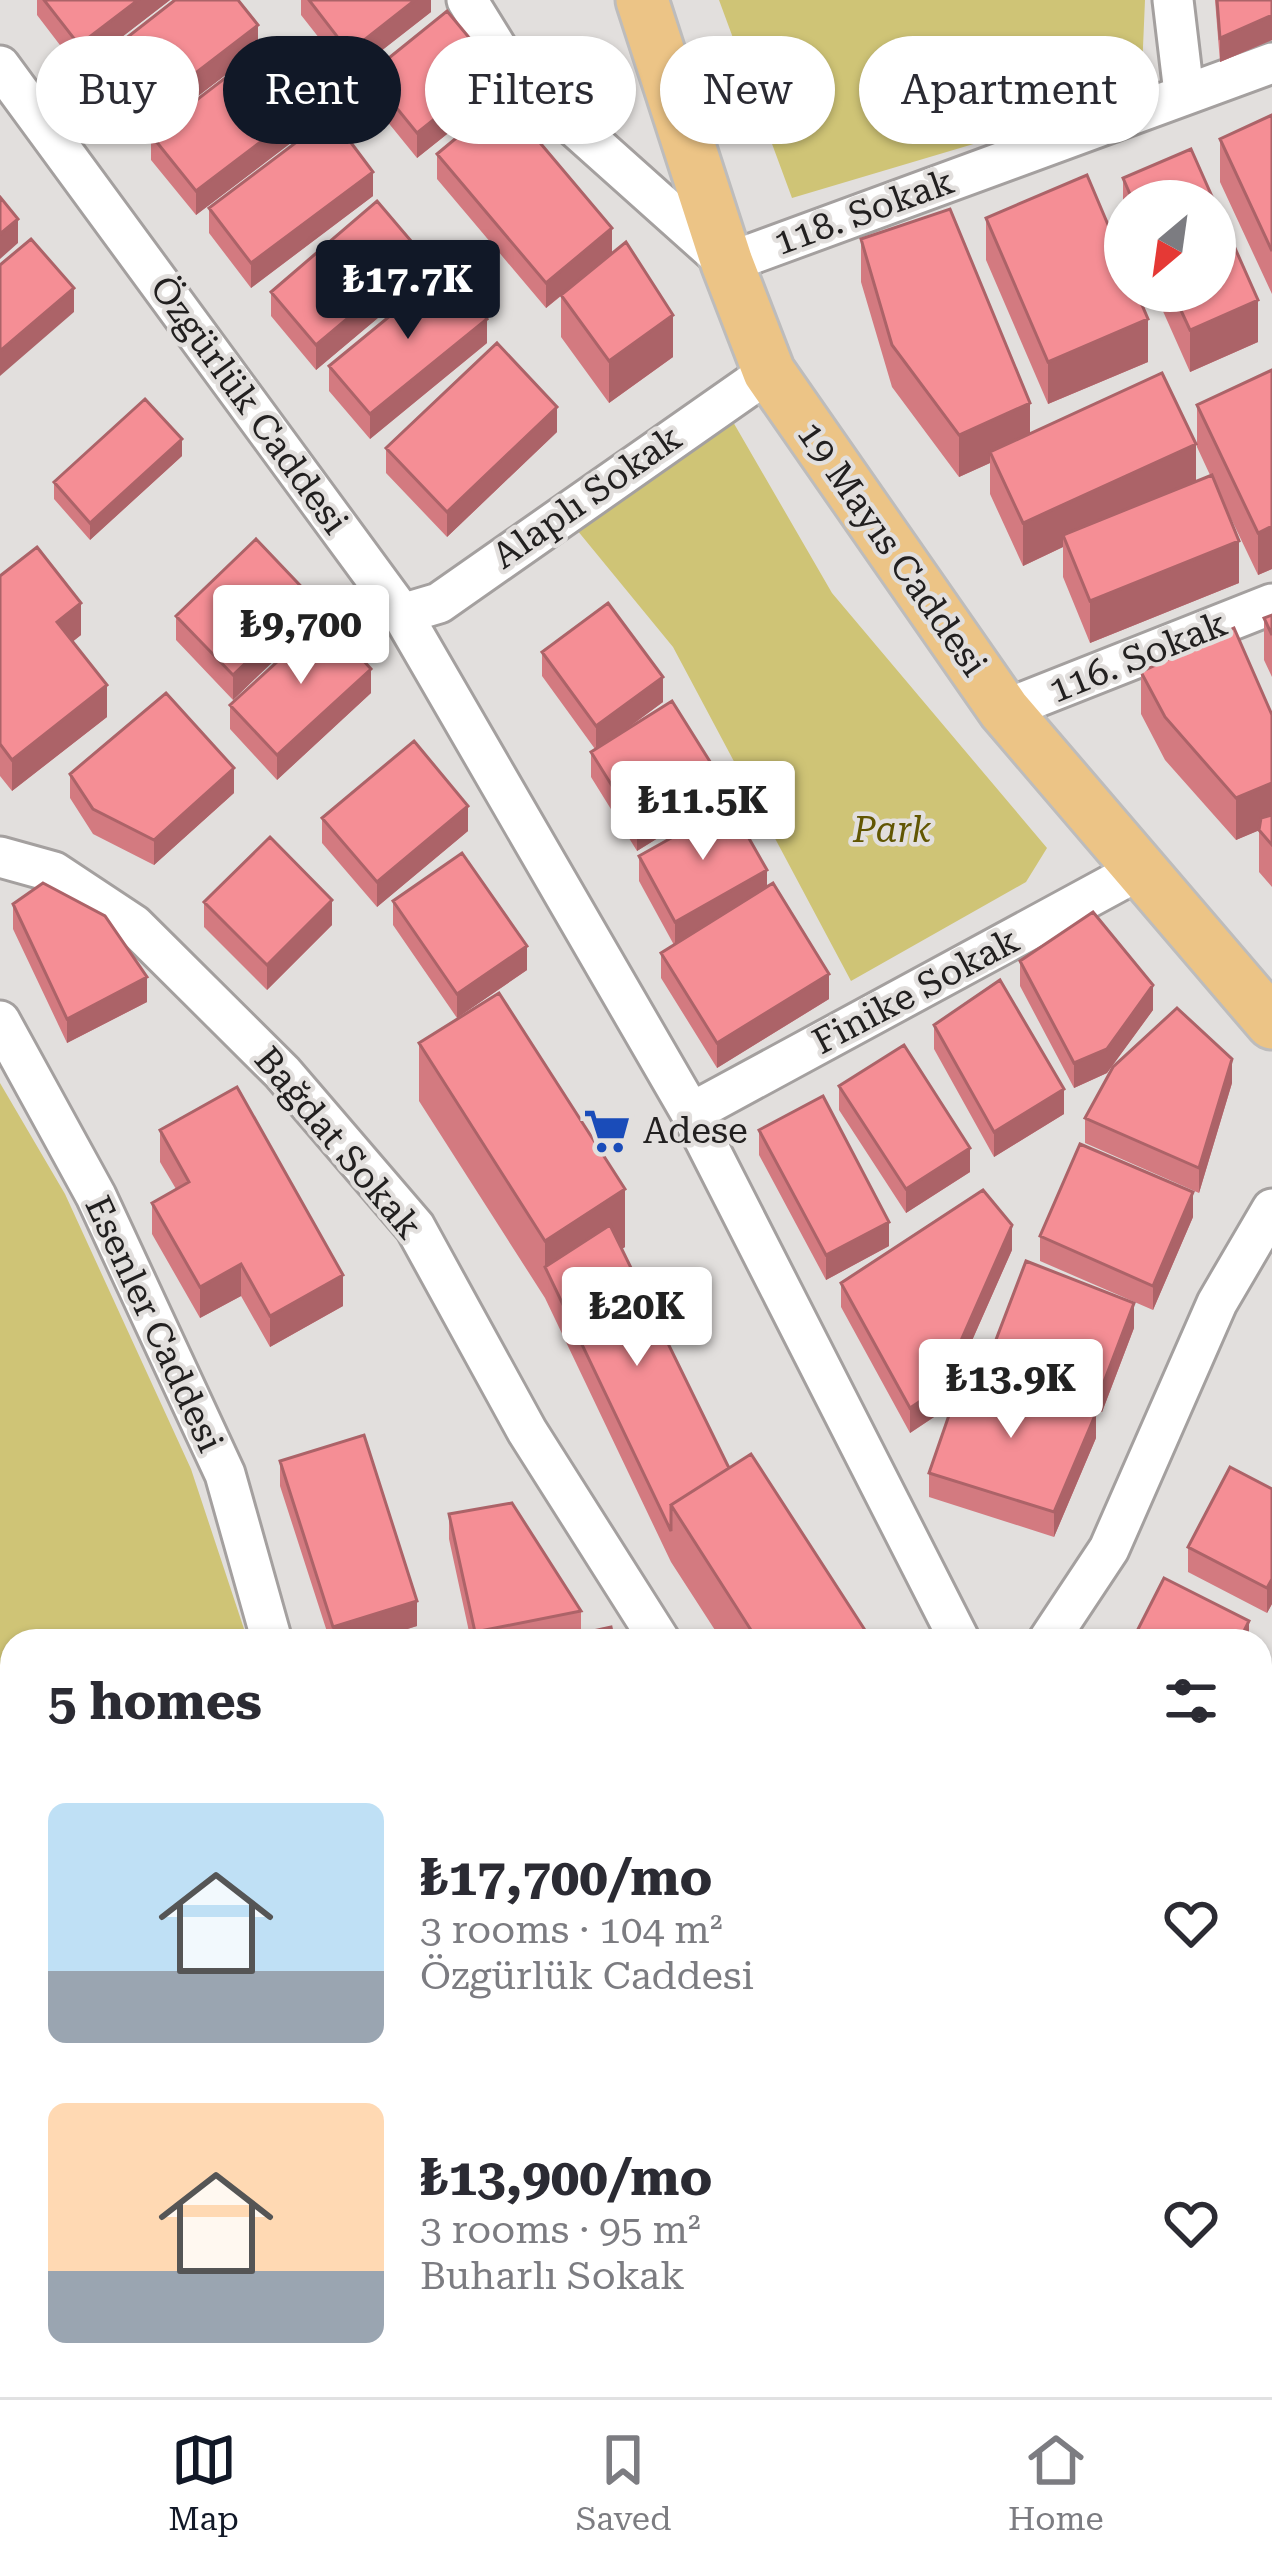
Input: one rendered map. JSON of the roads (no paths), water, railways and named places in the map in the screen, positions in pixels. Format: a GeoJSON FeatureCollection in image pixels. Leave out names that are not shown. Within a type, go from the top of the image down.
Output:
{"type":"FeatureCollection","features":[{"type":"Feature","properties":{"kind":"main road","name":"19 Mayıs Caddesi"},"geometry":{"type":"LineString","coordinates":[[642,0],[727,263],[769,372],[1004,710],[1272,1023]]}},
{"type":"Feature","properties":{"kind":"street"},"geometry":{"type":"LineString","coordinates":[[467,0],[509,68],[727,263]]}},
{"type":"Feature","properties":{"kind":"street"},"geometry":{"type":"LineString","coordinates":[[1174,0],[1184,93]]}},
{"type":"Feature","properties":{"kind":"street","name":"118. Sokak"},"geometry":{"type":"LineString","coordinates":[[727,263],[1272,63]]}},
{"type":"Feature","properties":{"kind":"street","name":"Özgürlük Caddesi"},"geometry":{"type":"LineString","coordinates":[[0,65],[402,614],[691,1113],[954,1629]]}},
{"type":"Feature","properties":{"kind":"street","name":"Alaplı Sokak"},"geometry":{"type":"LineString","coordinates":[[402,614],[439,603],[769,372]]}},
{"type":"Feature","properties":{"kind":"street","name":"116. Sokak"},"geometry":{"type":"LineString","coordinates":[[1004,710],[1272,604]]}},
{"type":"Feature","properties":{"kind":"street","name":"Bağdat Sokak"},"geometry":{"type":"LineString","coordinates":[[0,857],[54,872],[134,925],[282,1072],[415,1227],[527,1431],[652,1629]]}},
{"type":"Feature","properties":{"kind":"street","name":"Finike Sokak"},"geometry":{"type":"LineString","coordinates":[[691,1113],[1142,869]]}},
{"type":"Feature","properties":{"kind":"street","name":"Esenler Caddesi"},"geometry":{"type":"LineString","coordinates":[[0,1022],[96,1196],[225,1474],[269,1629]]}},
{"type":"Feature","properties":{"kind":"street"},"geometry":{"type":"LineString","coordinates":[[1056,1629],[1109,1549],[1217,1304],[1272,1209]]}},
{"type":"Feature","properties":{"kind":"place","name":"Adese"},"geometry":{"type":"Point","coordinates":[607,1131]}},
{"type":"Feature","properties":{"kind":"park label","name":"Park"},"geometry":{"type":"Point","coordinates":[892,830]}}]}
